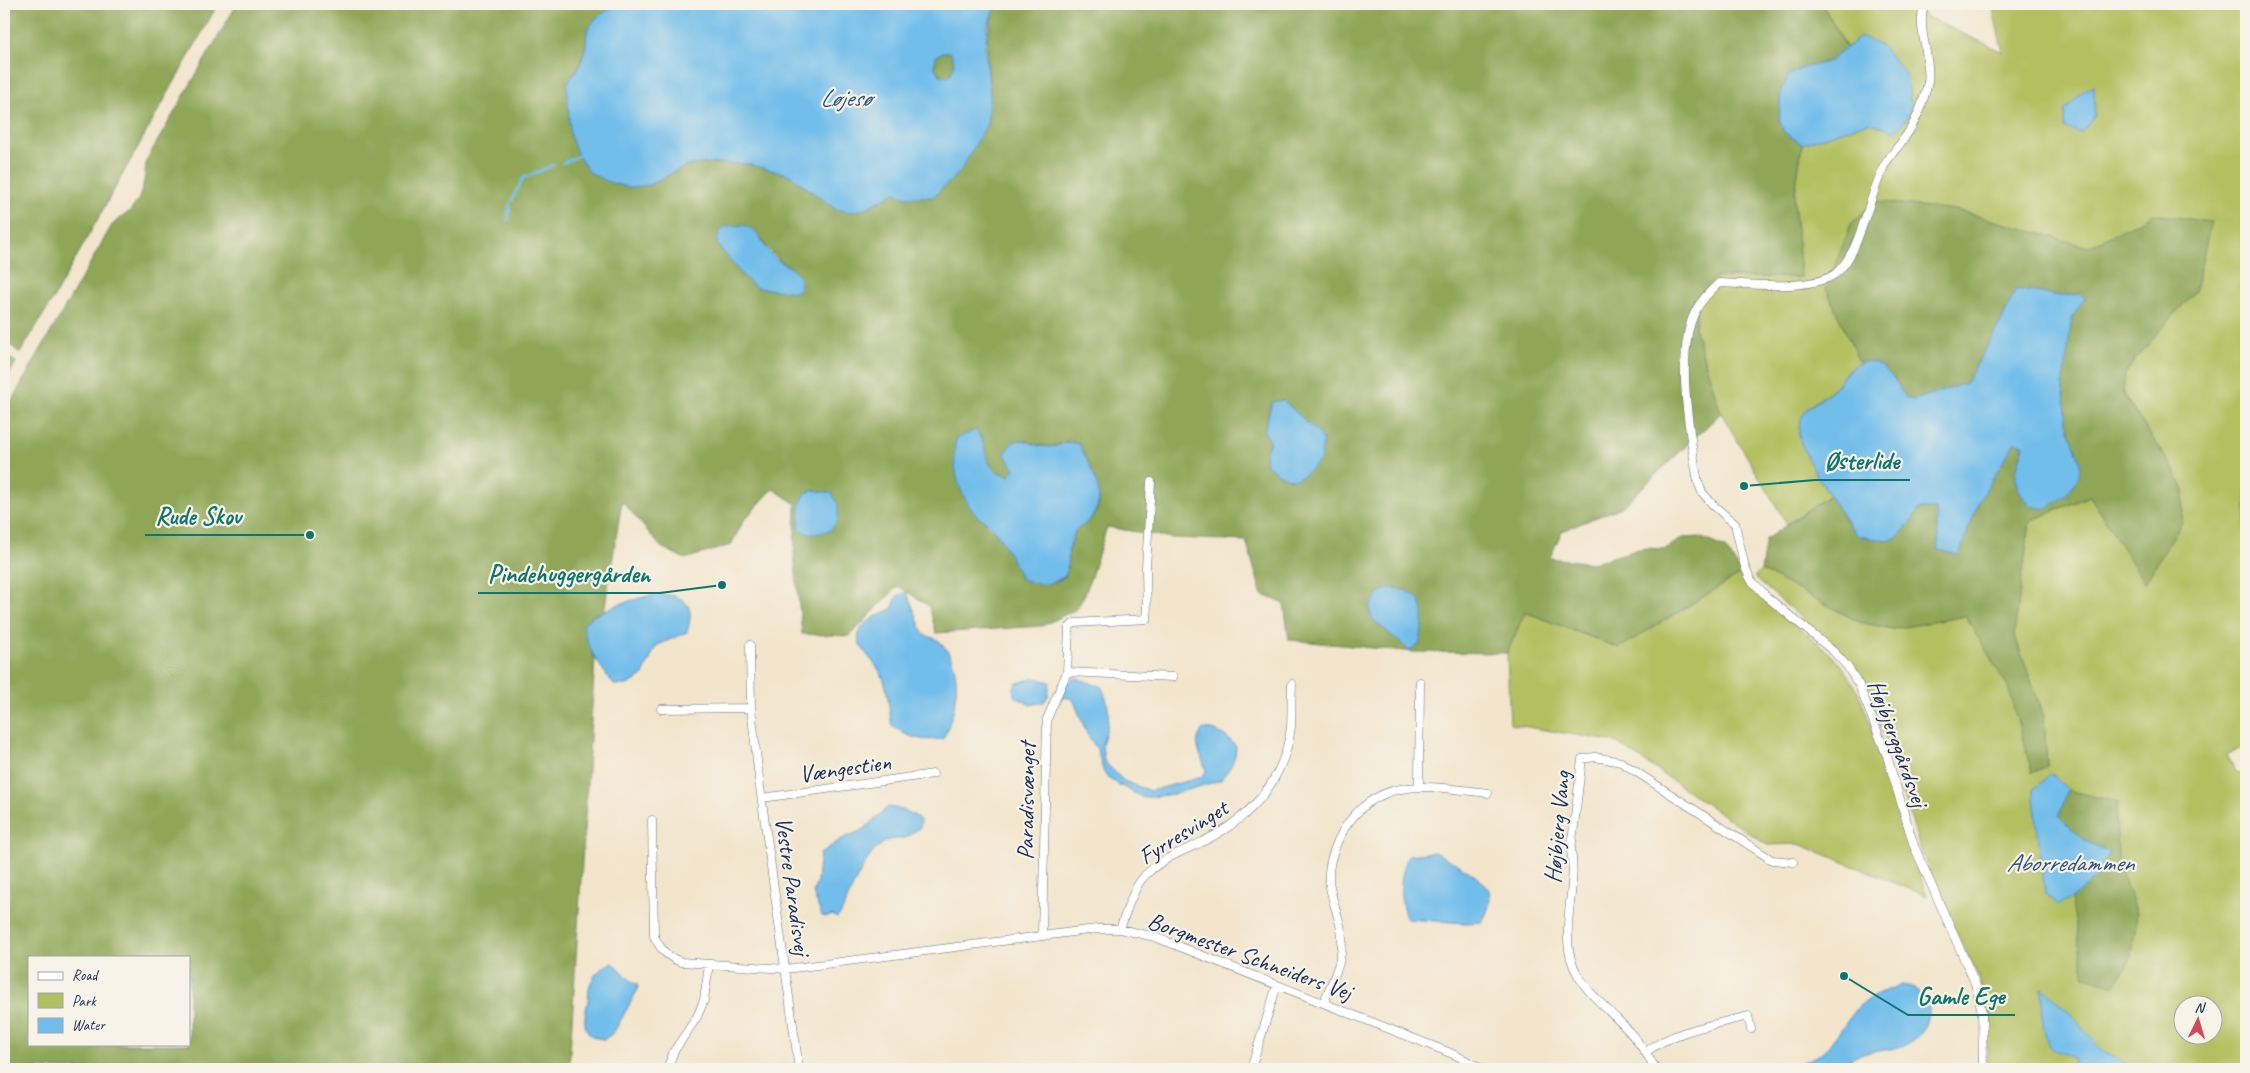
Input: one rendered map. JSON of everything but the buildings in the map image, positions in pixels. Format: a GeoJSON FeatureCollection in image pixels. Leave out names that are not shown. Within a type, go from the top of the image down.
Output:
{"type":"FeatureCollection","features":[{"type":"Feature","properties":{"kind":"street","name":"Højbjerggårdsvej"},"geometry":{"type":"LineString","coordinates":[[1926,4],[1921,18],[1929,62],[1924,98],[1906,136],[1885,164],[1853,249],[1842,268],[1833,275],[1817,282],[1801,284],[1719,283],[1706,295],[1696,310],[1688,330],[1686,410],[1698,482],[1702,492],[1713,505],[1735,524],[1740,536],[1744,567],[1751,580],[1767,597],[1833,651],[1848,666],[1859,684],[1887,756],[1914,846],[1975,983],[1982,1012],[1983,1069]]}},
{"type":"Feature","properties":{"kind":"street","name":"Paradisvænget"},"geometry":{"type":"LineString","coordinates":[[1042,935],[1047,719],[1067,672],[1068,628],[1074,623],[1147,619],[1146,568],[1151,482]]}},
{"type":"Feature","properties":{"kind":"street","name":"Vestre Paradisvej"},"geometry":{"type":"LineString","coordinates":[[750,645],[751,708],[799,1069]]}},
{"type":"Feature","properties":{"kind":"street"},"geometry":{"type":"LineString","coordinates":[[1067,672],[1173,676]]}},
{"type":"Feature","properties":{"kind":"street"},"geometry":{"type":"LineString","coordinates":[[1420,682],[1420,786]]}},
{"type":"Feature","properties":{"kind":"street","name":"Fyrresvinget"},"geometry":{"type":"LineString","coordinates":[[1120,929],[1134,891],[1151,870],[1164,860],[1220,833],[1244,817],[1263,795],[1277,772],[1286,749],[1291,726],[1292,684]]}},
{"type":"Feature","properties":{"kind":"street"},"geometry":{"type":"LineString","coordinates":[[661,709],[751,708]]}},
{"type":"Feature","properties":{"kind":"street","name":"Højbjerg Vang"},"geometry":{"type":"LineString","coordinates":[[1656,1069],[1646,1052],[1625,1027],[1590,994],[1577,974],[1569,952],[1567,928],[1574,863],[1572,850],[1582,759],[1595,757],[1621,762],[1772,860],[1793,862]]}},
{"type":"Feature","properties":{"kind":"street","name":"Vængestien"},"geometry":{"type":"LineString","coordinates":[[762,798],[934,774]]}},
{"type":"Feature","properties":{"kind":"street"},"geometry":{"type":"LineString","coordinates":[[1324,1002],[1340,963],[1342,948],[1341,930],[1330,896],[1328,876],[1340,836],[1352,817],[1382,794],[1395,790],[1420,786],[1488,793]]}},
{"type":"Feature","properties":{"kind":"street","name":"Borgmester Schneiders Vej"},"geometry":{"type":"LineString","coordinates":[[652,820],[654,936],[660,949],[669,957],[681,962],[786,969],[1042,935],[1096,929],[1120,929],[1155,936],[1324,1002],[1462,1058],[1483,1069]]}},
{"type":"Feature","properties":{"kind":"street"},"geometry":{"type":"LineString","coordinates":[[667,1069],[674,1051],[697,1016],[704,1000],[709,964]]}},
{"type":"Feature","properties":{"kind":"street"},"geometry":{"type":"LineString","coordinates":[[1251,1069],[1277,984]]}},
{"type":"Feature","properties":{"kind":"street"},"geometry":{"type":"LineString","coordinates":[[1646,1052],[1660,1041],[1672,1035],[1748,1016],[1751,1029]]}},
{"type":"Feature","properties":{"kind":"green space"},"geometry":{"type":"Polygon","coordinates":[[[4,4],[218,4],[53,299],[20,353],[4,340],[4,320],[9,301],[4,295],[4,4]]]}},
{"type":"Feature","properties":{"kind":"green space"},"geometry":{"type":"Polygon","coordinates":[[[237,4],[617,4],[587,30],[582,59],[567,84],[649,185],[688,165],[714,163],[748,164],[790,175],[811,192],[864,209],[894,193],[908,197],[990,92],[987,48],[989,27],[996,4],[1822,4],[1847,48],[1830,61],[1802,68],[1781,91],[1779,119],[1784,132],[1802,144],[1794,200],[1801,277],[1716,277],[1698,296],[1695,330],[1721,413],[1622,507],[1562,531],[1550,558],[1592,563],[1643,548],[1665,549],[1683,538],[1700,537],[1725,548],[1742,573],[1619,648],[1525,612],[1507,653],[1414,652],[1289,640],[1284,603],[1262,595],[1246,541],[1172,538],[1107,527],[1086,592],[1077,609],[1042,626],[936,633],[929,606],[898,586],[850,636],[802,634],[794,555],[796,504],[773,489],[744,520],[731,545],[685,559],[661,547],[622,501],[604,612],[592,615],[591,650],[595,659],[569,1069],[4,1069],[4,414],[112,225],[135,205],[144,181],[146,161],[237,4]],[[756,230],[719,232],[794,270],[781,262],[772,253],[756,230]],[[1283,400],[1272,402],[1264,430],[1270,442],[1265,453],[1318,433],[1283,400]],[[981,436],[975,514],[991,528],[1003,543],[1021,579],[1056,582],[1066,576],[1069,549],[1075,531],[1093,516],[1098,506],[1098,494],[1093,483],[1067,441],[1046,446],[1026,440],[1015,469],[1009,476],[991,467],[986,457],[981,436]]]}},
{"type":"Feature","properties":{"kind":"green space"},"geometry":{"type":"Polygon","coordinates":[[[1822,4],[1899,4],[2003,52],[1994,15],[1994,4],[2246,4],[2246,744],[2227,755],[2236,772],[2246,774],[2246,1069],[1987,1069],[1986,1009],[1979,978],[1942,902],[1920,848],[1892,755],[1860,681],[1851,663],[1836,648],[1754,577],[1761,570],[1859,622],[1892,629],[1965,616],[2008,686],[2033,772],[2047,766],[2044,717],[2014,634],[2030,521],[2090,496],[2145,582],[2182,522],[2184,491],[2177,475],[2123,394],[2125,374],[2136,358],[2195,291],[2154,215],[2088,247],[1956,210],[1826,288],[1860,364],[1848,370],[1833,389],[1807,408],[1809,461],[1831,494],[1787,524],[1721,413],[1695,330],[1698,296],[1716,277],[1801,277],[1794,200],[1802,144],[1784,132],[1847,48],[1822,4]]]}},
{"type":"Feature","properties":{"kind":"green space"},"geometry":{"type":"Polygon","coordinates":[[[942,52],[950,52],[953,59],[954,67],[949,76],[941,76],[934,66],[936,57],[942,52]]]}},
{"type":"Feature","properties":{"kind":"green space"},"geometry":{"type":"Polygon","coordinates":[[[1876,201],[1956,210],[2088,247],[2154,214],[2211,222],[2195,291],[2136,358],[2125,374],[2123,394],[2177,475],[2184,491],[2182,522],[2145,583],[2090,496],[2030,521],[2014,634],[2044,717],[2047,766],[2032,773],[2008,687],[1965,616],[1893,629],[1859,622],[1761,570],[1766,539],[1831,494],[1844,519],[1858,536],[1882,540],[1895,538],[1906,529],[1919,509],[1936,509],[1939,550],[1959,555],[1979,501],[2015,442],[2024,445],[2016,473],[2080,461],[2067,425],[2063,393],[2065,359],[2080,294],[2060,296],[2016,289],[2002,320],[1966,383],[1914,400],[1905,397],[1894,378],[1872,363],[1860,364],[1826,288],[1851,224],[1876,201]]]}},
{"type":"Feature","properties":{"kind":"green space"},"geometry":{"type":"Polygon","coordinates":[[[4,355],[16,362],[4,384],[4,355]]]}},
{"type":"Feature","properties":{"kind":"green space"},"geometry":{"type":"Polygon","coordinates":[[[1742,573],[1764,600],[1819,644],[1844,669],[1853,682],[1878,744],[1927,896],[1799,844],[1767,845],[1616,742],[1510,724],[1507,653],[1525,612],[1619,648],[1742,573]]]}},
{"type":"Feature","properties":{"kind":"green space"},"geometry":{"type":"Polygon","coordinates":[[[2068,790],[2118,802],[2116,821],[2119,866],[2137,913],[2132,957],[2114,986],[2085,977],[2071,899],[2097,877],[2110,852],[2083,840],[2059,816],[2068,790]]]}},
{"type":"Feature","properties":{"kind":"water","name":"Løjesø"},"geometry":{"type":"Polygon","coordinates":[[[617,4],[996,4],[988,25],[985,49],[990,92],[987,124],[960,172],[933,197],[908,197],[894,193],[864,209],[851,212],[835,209],[790,175],[748,164],[714,163],[688,165],[649,185],[630,188],[608,182],[589,172],[578,156],[570,135],[567,84],[581,64],[586,46],[587,30],[596,18],[617,4]],[[942,52],[936,57],[934,66],[941,76],[949,76],[953,70],[954,62],[950,52],[942,52]]]}},
{"type":"Feature","properties":{"kind":"water"},"geometry":{"type":"Polygon","coordinates":[[[1861,36],[1883,47],[1906,74],[1911,105],[1906,119],[1896,131],[1869,122],[1802,144],[1784,132],[1779,119],[1781,91],[1789,75],[1802,68],[1830,61],[1861,36]]]}},
{"type":"Feature","properties":{"kind":"water"},"geometry":{"type":"Polygon","coordinates":[[[2094,86],[2095,116],[2081,133],[2065,128],[2065,110],[2083,91],[2094,86]]]}},
{"type":"Feature","properties":{"kind":"water"},"geometry":{"type":"Polygon","coordinates":[[[744,225],[756,232],[776,259],[797,273],[800,278],[800,288],[796,292],[757,288],[742,275],[717,244],[719,232],[726,226],[744,225]]]}},
{"type":"Feature","properties":{"kind":"water"},"geometry":{"type":"Polygon","coordinates":[[[2016,289],[2060,296],[2080,294],[2085,298],[2072,318],[2063,385],[2067,423],[2080,461],[2079,478],[2065,496],[2047,509],[2030,506],[2016,483],[2016,471],[2024,445],[2015,442],[1979,501],[1959,555],[1939,550],[1936,509],[1919,509],[1906,529],[1895,538],[1882,540],[1858,536],[1814,471],[1801,443],[1799,425],[1801,418],[1810,407],[1835,387],[1848,371],[1857,364],[1866,362],[1882,367],[1889,373],[1905,397],[1914,400],[1966,383],[2002,320],[2016,289]]]}},
{"type":"Feature","properties":{"kind":"water"},"geometry":{"type":"Polygon","coordinates":[[[1283,400],[1318,433],[1323,441],[1321,459],[1306,473],[1295,479],[1282,476],[1266,464],[1265,453],[1270,442],[1264,431],[1272,402],[1283,400]]]}},
{"type":"Feature","properties":{"kind":"water"},"geometry":{"type":"Polygon","coordinates":[[[975,430],[983,444],[989,463],[999,472],[1009,476],[1015,469],[1005,455],[1014,442],[1019,440],[1049,447],[1068,442],[1079,444],[1096,480],[1099,501],[1095,512],[1088,521],[1075,531],[1069,549],[1066,575],[1060,579],[1054,582],[1039,584],[1021,579],[997,533],[990,525],[978,517],[968,505],[957,478],[954,459],[956,439],[975,430]]]}},
{"type":"Feature","properties":{"kind":"water"},"geometry":{"type":"Polygon","coordinates":[[[813,490],[832,493],[838,504],[838,520],[830,531],[806,533],[799,528],[800,504],[806,493],[813,490]]]}},
{"type":"Feature","properties":{"kind":"water"},"geometry":{"type":"Polygon","coordinates":[[[1389,588],[1412,593],[1422,606],[1423,624],[1419,645],[1409,650],[1371,618],[1370,607],[1379,593],[1389,588]]]}},
{"type":"Feature","properties":{"kind":"water"},"geometry":{"type":"Polygon","coordinates":[[[907,592],[923,634],[941,643],[950,655],[954,667],[956,679],[955,704],[943,739],[928,740],[916,738],[892,725],[886,687],[882,675],[863,650],[858,639],[862,627],[880,614],[892,609],[897,596],[907,592]]]}},
{"type":"Feature","properties":{"kind":"water"},"geometry":{"type":"Polygon","coordinates":[[[662,594],[671,595],[683,600],[687,604],[690,616],[687,632],[656,646],[642,677],[627,685],[614,685],[590,649],[583,624],[609,608],[662,594]]]}},
{"type":"Feature","properties":{"kind":"water"},"geometry":{"type":"Polygon","coordinates":[[[1035,678],[1050,682],[1048,696],[1044,702],[1030,705],[1016,697],[1013,689],[1017,683],[1035,678]]]}},
{"type":"Feature","properties":{"kind":"water"},"geometry":{"type":"Polygon","coordinates":[[[1075,678],[1101,686],[1108,707],[1107,727],[1102,743],[1104,761],[1124,781],[1150,791],[1202,777],[1206,771],[1198,750],[1198,740],[1203,729],[1213,730],[1221,734],[1236,746],[1231,766],[1221,780],[1174,794],[1143,798],[1109,779],[1103,770],[1097,749],[1087,734],[1074,701],[1070,698],[1060,697],[1067,683],[1075,678]]]}},
{"type":"Feature","properties":{"kind":"water","name":"Aborredammen"},"geometry":{"type":"Polygon","coordinates":[[[2052,774],[2068,790],[2059,816],[2083,840],[2110,852],[2097,877],[2071,899],[2058,905],[2045,894],[2033,789],[2052,774]]]}},
{"type":"Feature","properties":{"kind":"water"},"geometry":{"type":"Polygon","coordinates":[[[888,807],[902,810],[915,816],[921,822],[920,827],[912,834],[901,839],[885,842],[877,848],[864,865],[840,915],[837,918],[832,915],[828,917],[822,916],[813,893],[817,881],[820,854],[840,840],[864,829],[888,807]]]}},
{"type":"Feature","properties":{"kind":"water"},"geometry":{"type":"Polygon","coordinates":[[[1434,852],[1465,869],[1481,880],[1486,886],[1490,899],[1482,922],[1467,923],[1407,919],[1401,895],[1403,870],[1406,862],[1409,855],[1434,852]]]}},
{"type":"Feature","properties":{"kind":"water"},"geometry":{"type":"Polygon","coordinates":[[[612,963],[638,985],[637,991],[614,1032],[605,1039],[597,1038],[588,1031],[585,1020],[589,989],[591,981],[596,974],[612,963]]]}},
{"type":"Feature","properties":{"kind":"water"},"geometry":{"type":"Polygon","coordinates":[[[1901,985],[1913,987],[1919,991],[1924,996],[1928,1005],[1927,1022],[1916,1038],[1900,1047],[1858,1055],[1831,1069],[1793,1069],[1799,1064],[1823,1053],[1859,1006],[1879,993],[1901,985]]]}},
{"type":"Feature","properties":{"kind":"water"},"geometry":{"type":"Polygon","coordinates":[[[2042,987],[2073,1016],[2099,1048],[2136,1069],[2078,1069],[2071,1056],[2053,1049],[2049,1045],[2044,1030],[2042,987]]]}},
{"type":"Feature","properties":{"kind":"waterway"},"geometry":{"type":"LineString","coordinates":[[563,163],[578,156]]}},
{"type":"Feature","properties":{"kind":"waterway"},"geometry":{"type":"LineString","coordinates":[[512,200],[523,178],[554,165]]}},
{"type":"Feature","properties":{"kind":"waterway"},"geometry":{"type":"LineString","coordinates":[[508,220],[510,204]]}},
{"type":"Feature","properties":{"kind":"place","name":"Østerlide"},"geometry":{"type":"Point","coordinates":[1744,486]}},
{"type":"Feature","properties":{"kind":"place","name":"Rude Skov"},"geometry":{"type":"Point","coordinates":[310,535]}},
{"type":"Feature","properties":{"kind":"place","name":"Pindehuggergården"},"geometry":{"type":"Point","coordinates":[722,585]}},
{"type":"Feature","properties":{"kind":"place","name":"Gamle Ege"},"geometry":{"type":"Point","coordinates":[1844,976]}}]}
